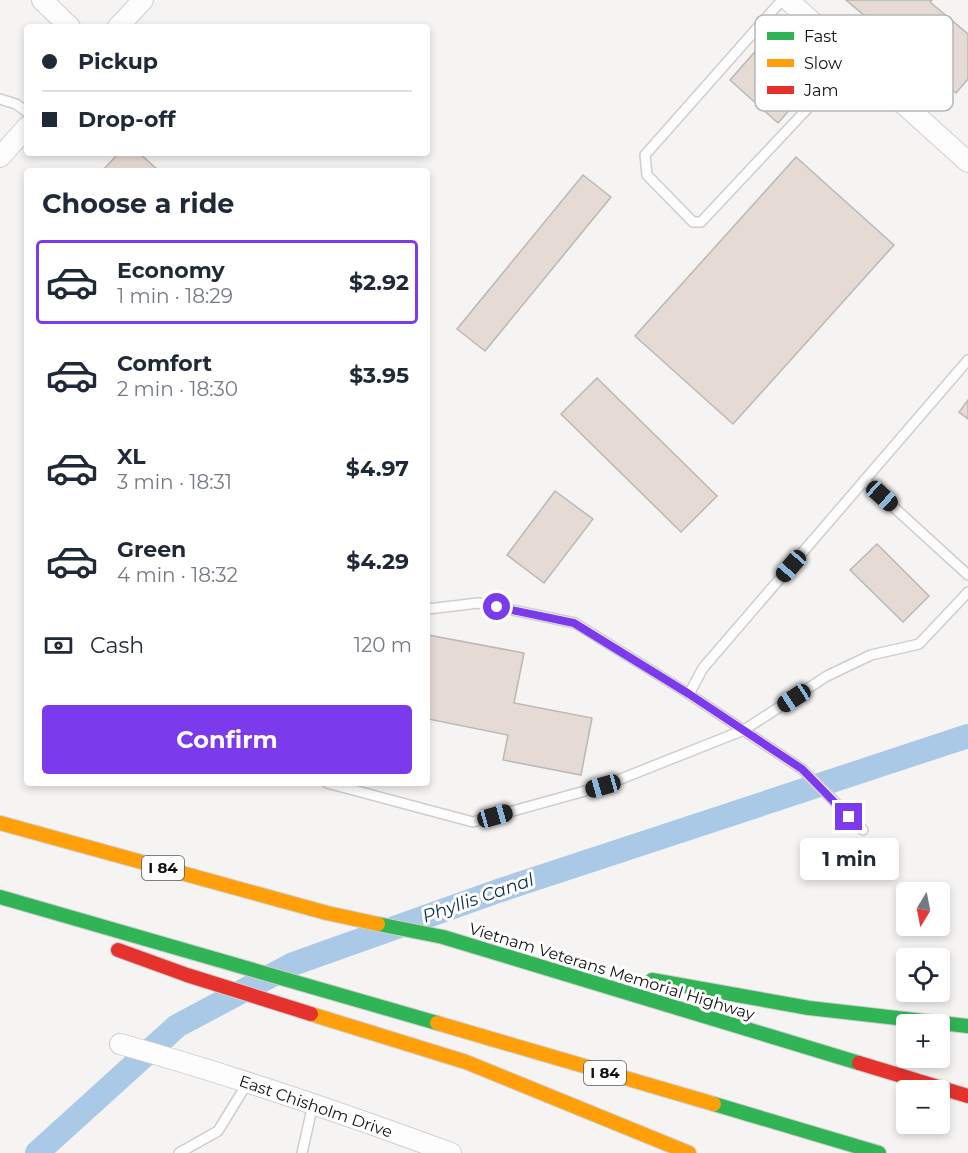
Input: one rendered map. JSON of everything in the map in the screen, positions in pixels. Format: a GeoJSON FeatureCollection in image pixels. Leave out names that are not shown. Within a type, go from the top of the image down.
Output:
{"type":"FeatureCollection","features":[{"type":"Feature","properties":{"kind":"highway","name":"Vietnam Veterans Memorial Highway"},"geometry":{"type":"LineString","coordinates":[[0,823],[327,913],[443,937],[968,1096]]}},
{"type":"Feature","properties":{"kind":"highway","name":"I 84"},"geometry":{"type":"LineString","coordinates":[[0,897],[228,961],[879,1153]]}},
{"type":"Feature","properties":{"kind":"highway"},"geometry":{"type":"LineString","coordinates":[[0,908],[44,924]]}},
{"type":"Feature","properties":{"kind":"highway"},"geometry":{"type":"LineString","coordinates":[[443,937],[591,968]]}},
{"type":"Feature","properties":{"kind":"highway"},"geometry":{"type":"LineString","coordinates":[[110,947],[186,975],[466,1062],[689,1153]]}},
{"type":"Feature","properties":{"kind":"highway"},"geometry":{"type":"LineString","coordinates":[[636,977],[716,993],[906,1022],[968,1026]]}},
{"type":"Feature","properties":{"kind":"street"},"geometry":{"type":"LineString","coordinates":[[42,0],[67,24]]}},
{"type":"Feature","properties":{"kind":"street"},"geometry":{"type":"LineString","coordinates":[[121,24],[143,0]]}},
{"type":"Feature","properties":{"kind":"street"},"geometry":{"type":"LineString","coordinates":[[788,0],[805,15]]}},
{"type":"Feature","properties":{"kind":"street"},"geometry":{"type":"LineString","coordinates":[[912,111],[968,162]]}},
{"type":"Feature","properties":{"kind":"street"},"geometry":{"type":"LineString","coordinates":[[0,157],[24,130]]}},
{"type":"Feature","properties":{"kind":"street","name":"East Chisholm Drive"},"geometry":{"type":"LineString","coordinates":[[120,1044],[181,1060],[248,1082],[451,1153]]}},
{"type":"Feature","properties":{"kind":"lane"},"geometry":{"type":"LineString","coordinates":[[769,15],[782,0]]}},
{"type":"Feature","properties":{"kind":"lane"},"geometry":{"type":"LineString","coordinates":[[755,31],[645,155],[647,175],[693,222],[701,222],[805,111]]}},
{"type":"Feature","properties":{"kind":"lane"},"geometry":{"type":"LineString","coordinates":[[0,99],[24,109]]}},
{"type":"Feature","properties":{"kind":"lane"},"geometry":{"type":"LineString","coordinates":[[689,694],[703,668],[968,360]]}},
{"type":"Feature","properties":{"kind":"lane"},"geometry":{"type":"LineString","coordinates":[[864,480],[968,575]]}},
{"type":"Feature","properties":{"kind":"lane"},"geometry":{"type":"LineString","coordinates":[[339,786],[473,822],[603,786],[744,730],[827,676],[871,655],[919,644],[968,592]]}},
{"type":"Feature","properties":{"kind":"lane"},"geometry":{"type":"LineString","coordinates":[[430,609],[478,603],[574,623],[689,694],[802,769],[863,830]]}},
{"type":"Feature","properties":{"kind":"lane"},"geometry":{"type":"LineString","coordinates":[[366,793],[367,786]]}},
{"type":"Feature","properties":{"kind":"lane"},"geometry":{"type":"LineString","coordinates":[[179,1153],[218,1131],[248,1082]]}},
{"type":"Feature","properties":{"kind":"lane"},"geometry":{"type":"LineString","coordinates":[[302,1153],[313,1104]]}},
{"type":"Feature","properties":{"kind":"building"},"geometry":{"type":"Polygon","coordinates":[[[846,0],[932,0],[930,2],[945,15],[864,15],[846,0]]]}},
{"type":"Feature","properties":{"kind":"building"},"geometry":{"type":"Polygon","coordinates":[[[953,21],[968,34],[968,79],[956,93],[953,90],[953,21]]]}},
{"type":"Feature","properties":{"kind":"building"},"geometry":{"type":"Polygon","coordinates":[[[755,52],[755,102],[730,80],[755,52]]]}},
{"type":"Feature","properties":{"kind":"building"},"geometry":{"type":"Polygon","coordinates":[[[765,111],[789,111],[778,123],[765,111]]]}},
{"type":"Feature","properties":{"kind":"building"},"geometry":{"type":"Polygon","coordinates":[[[116,156],[142,156],[156,168],[105,168],[116,156]]]}},
{"type":"Feature","properties":{"kind":"building"},"geometry":{"type":"Polygon","coordinates":[[[796,157],[894,245],[733,424],[635,336],[796,157]]]}},
{"type":"Feature","properties":{"kind":"building"},"geometry":{"type":"Polygon","coordinates":[[[583,175],[611,197],[485,351],[457,329],[583,175]]]}},
{"type":"Feature","properties":{"kind":"building"},"geometry":{"type":"Polygon","coordinates":[[[597,378],[717,496],[681,532],[561,414],[597,378]]]}},
{"type":"Feature","properties":{"kind":"building"},"geometry":{"type":"Polygon","coordinates":[[[968,400],[968,419],[959,412],[968,400]]]}},
{"type":"Feature","properties":{"kind":"building"},"geometry":{"type":"Polygon","coordinates":[[[555,491],[593,519],[544,583],[507,555],[555,491]]]}},
{"type":"Feature","properties":{"kind":"building"},"geometry":{"type":"Polygon","coordinates":[[[877,544],[929,596],[903,622],[850,570],[877,544]]]}},
{"type":"Feature","properties":{"kind":"building"},"geometry":{"type":"Polygon","coordinates":[[[430,635],[524,653],[514,703],[592,718],[581,775],[503,760],[508,735],[430,719],[430,635]]]}},
{"type":"Feature","properties":{"kind":"waterway","name":"Phyllis Canal"},"geometry":{"type":"LineString","coordinates":[[37,1153],[177,1026],[293,964],[498,891],[968,736]]}},
{"type":"Feature","properties":{"kind":"traffic: fast"},"geometry":{"type":"LineString","coordinates":[[0,897],[437,1023]]}},
{"type":"Feature","properties":{"kind":"traffic: fast"},"geometry":{"type":"LineString","coordinates":[[378,924],[443,937],[859,1063]]}},
{"type":"Feature","properties":{"kind":"traffic: fast"},"geometry":{"type":"LineString","coordinates":[[652,980],[809,1008],[968,1026]]}},
{"type":"Feature","properties":{"kind":"traffic: fast"},"geometry":{"type":"LineString","coordinates":[[714,1104],[879,1153]]}},
{"type":"Feature","properties":{"kind":"traffic: slow"},"geometry":{"type":"LineString","coordinates":[[0,823],[327,913],[378,924]]}},
{"type":"Feature","properties":{"kind":"traffic: slow"},"geometry":{"type":"LineString","coordinates":[[311,1014],[466,1062],[689,1153]]}},
{"type":"Feature","properties":{"kind":"traffic: slow"},"geometry":{"type":"LineString","coordinates":[[437,1023],[714,1104]]}},
{"type":"Feature","properties":{"kind":"traffic: jam"},"geometry":{"type":"LineString","coordinates":[[118,950],[187,975],[311,1014]]}},
{"type":"Feature","properties":{"kind":"traffic: jam"},"geometry":{"type":"LineString","coordinates":[[859,1063],[968,1096]]}},
{"type":"Feature","properties":{"kind":"route"},"geometry":{"type":"LineString","coordinates":[[497,607],[574,623],[689,694],[802,769],[849,817]]}}]}
